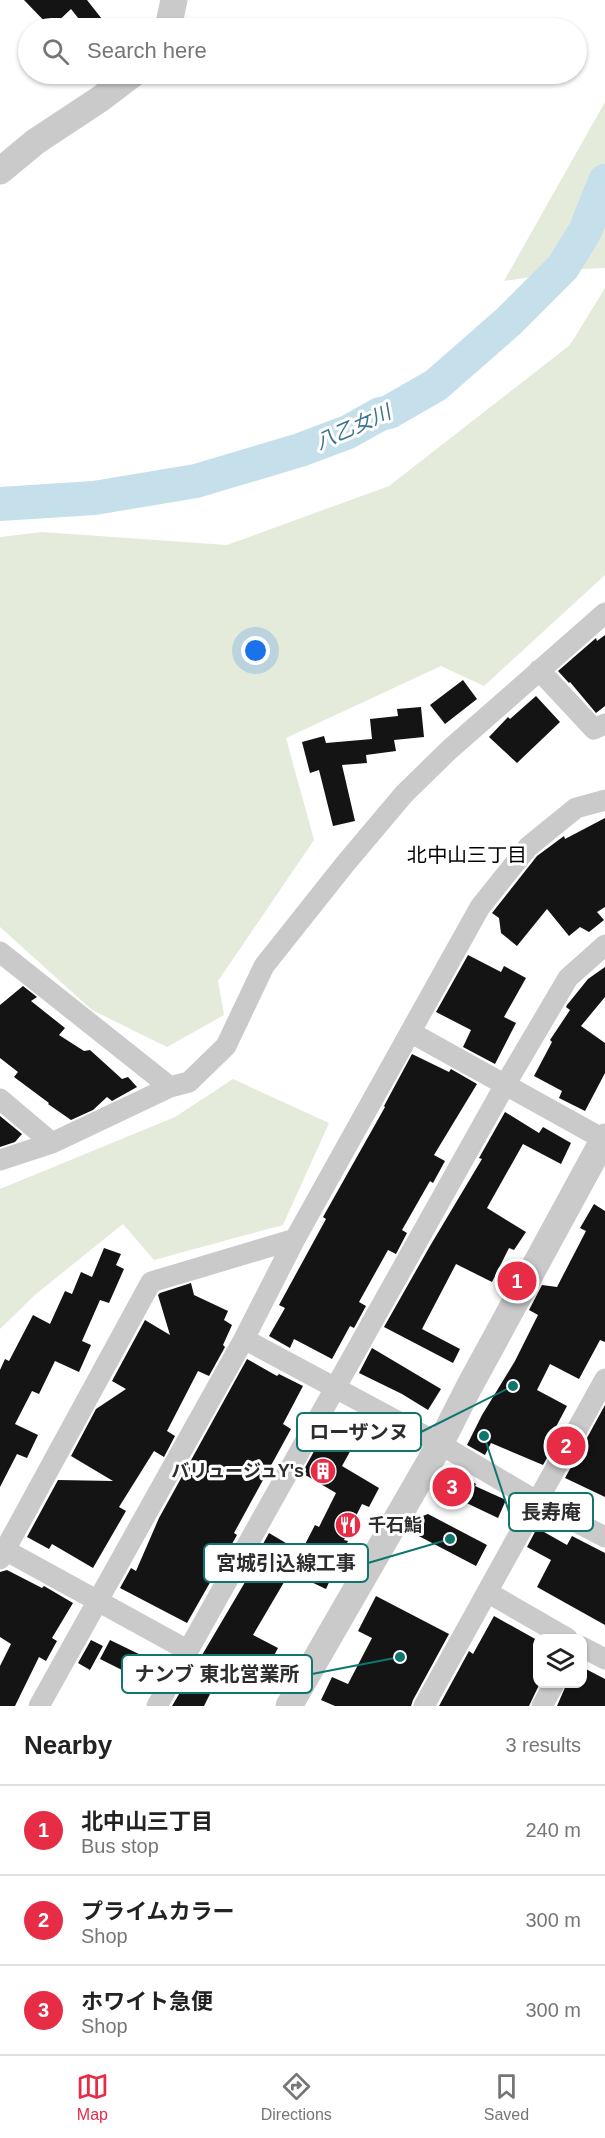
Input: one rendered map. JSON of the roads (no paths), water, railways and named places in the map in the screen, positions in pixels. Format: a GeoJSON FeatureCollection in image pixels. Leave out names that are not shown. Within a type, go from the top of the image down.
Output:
{"type":"FeatureCollection","features":[{"type":"Feature","properties":{"kind":"street"},"geometry":{"type":"LineString","coordinates":[[170,18],[174,0]]}},
{"type":"Feature","properties":{"kind":"street"},"geometry":{"type":"LineString","coordinates":[[0,171],[35,142],[120,84]]}},
{"type":"Feature","properties":{"kind":"street"},"geometry":{"type":"LineString","coordinates":[[0,1161],[52,1143],[170,1087],[189,1082],[226,1046],[264,966],[404,794],[449,750],[605,613]]}},
{"type":"Feature","properties":{"kind":"street"},"geometry":{"type":"LineString","coordinates":[[539,670],[594,729],[605,724]]}},
{"type":"Feature","properties":{"kind":"street"},"geometry":{"type":"LineString","coordinates":[[39,1706],[244,1339],[295,1239],[480,907],[528,847],[576,808],[605,800]]}},
{"type":"Feature","properties":{"kind":"street"},"geometry":{"type":"LineString","coordinates":[[157,1706],[505,1085],[568,978],[605,945]]}},
{"type":"Feature","properties":{"kind":"street"},"geometry":{"type":"LineString","coordinates":[[3,964],[170,1087]]}},
{"type":"Feature","properties":{"kind":"street"},"geometry":{"type":"LineString","coordinates":[[289,1706],[440,1444],[604,1139],[410,1032]]}},
{"type":"Feature","properties":{"kind":"street"},"geometry":{"type":"LineString","coordinates":[[0,1099],[52,1143]]}},
{"type":"Feature","properties":{"kind":"street"},"geometry":{"type":"LineString","coordinates":[[187,1650],[97,1600],[3,1555],[151,1282],[295,1239]]}},
{"type":"Feature","properties":{"kind":"street"},"geometry":{"type":"LineString","coordinates":[[244,1339],[440,1444],[538,1502],[605,1537]]}},
{"type":"Feature","properties":{"kind":"street"},"geometry":{"type":"LineString","coordinates":[[424,1706],[538,1502],[600,1402],[605,1379]]}},
{"type":"Feature","properties":{"kind":"street"},"geometry":{"type":"LineString","coordinates":[[487,1592],[560,1634]]}},
{"type":"Feature","properties":{"kind":"street"},"geometry":{"type":"LineString","coordinates":[[587,1650],[605,1659]]}},
{"type":"Feature","properties":{"kind":"street"},"geometry":{"type":"LineString","coordinates":[[542,1706],[551,1688]]}},
{"type":"Feature","properties":{"kind":"waterway","name":"八乙女川"},"geometry":{"type":"LineString","coordinates":[[0,504],[94,498],[196,481],[300,450],[348,432],[380,414],[389,412],[436,385],[509,321],[563,267],[585,231],[605,181]]}},
{"type":"Feature","properties":{"kind":"place","name":"北中山三丁目"},"geometry":{"type":"Point","coordinates":[517,1281]}},
{"type":"Feature","properties":{"kind":"place","name":"ローザンヌ"},"geometry":{"type":"Point","coordinates":[513,1386]}},
{"type":"Feature","properties":{"kind":"place","name":"長寿庵"},"geometry":{"type":"Point","coordinates":[484,1436]}},
{"type":"Feature","properties":{"kind":"place","name":"プライムカラー"},"geometry":{"type":"Point","coordinates":[566,1446]}},
{"type":"Feature","properties":{"kind":"place","name":"バリュージュY's"},"geometry":{"type":"Point","coordinates":[323,1471]}},
{"type":"Feature","properties":{"kind":"place","name":"ホワイト急便"},"geometry":{"type":"Point","coordinates":[452,1487]}},
{"type":"Feature","properties":{"kind":"place","name":"千石鮨"},"geometry":{"type":"Point","coordinates":[348,1525]}},
{"type":"Feature","properties":{"kind":"place","name":"宮城引込線工事"},"geometry":{"type":"Point","coordinates":[450,1539]}},
{"type":"Feature","properties":{"kind":"place","name":"ナンブ 東北営業所"},"geometry":{"type":"Point","coordinates":[400,1657]}},
{"type":"Feature","properties":{"kind":"district","name":"北中山三丁目"},"geometry":{"type":"Point","coordinates":[467,855]}}]}
